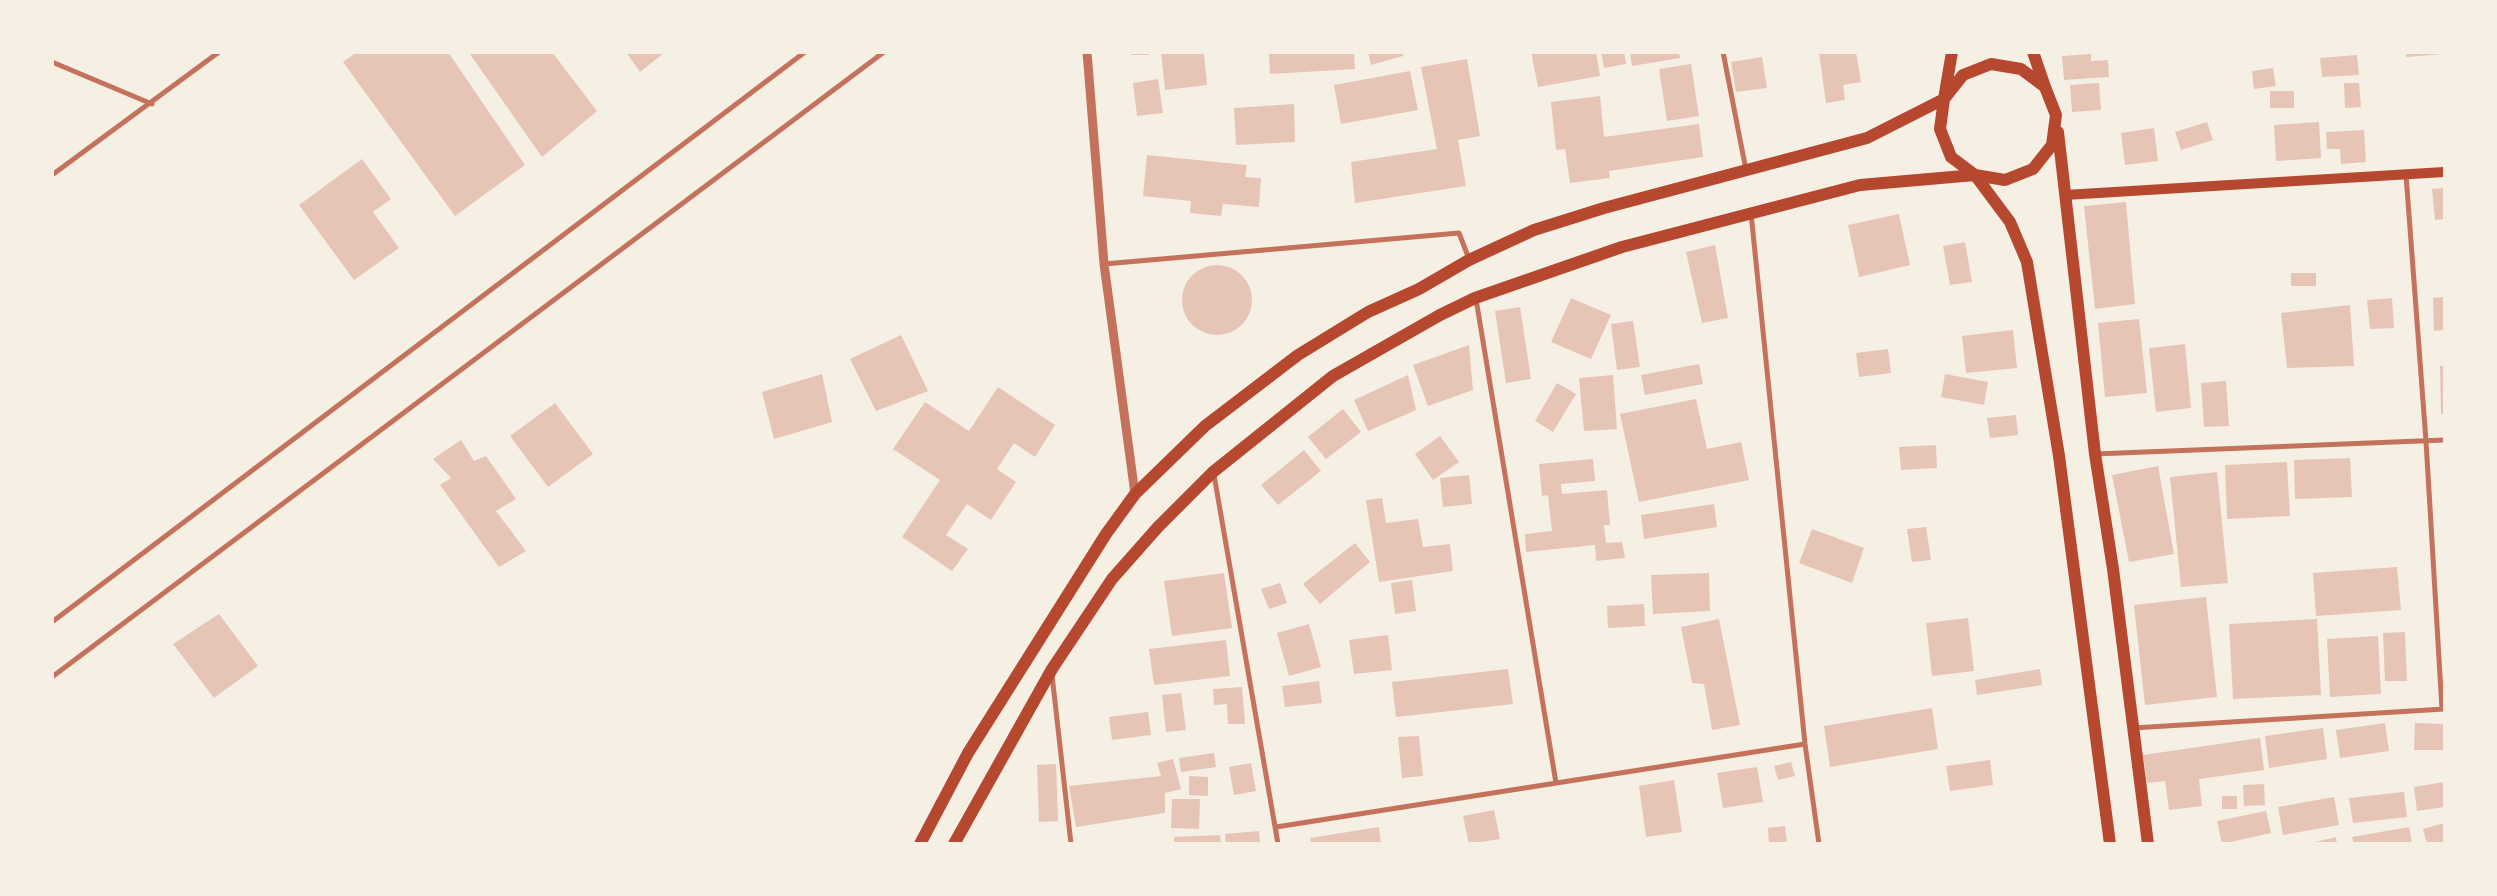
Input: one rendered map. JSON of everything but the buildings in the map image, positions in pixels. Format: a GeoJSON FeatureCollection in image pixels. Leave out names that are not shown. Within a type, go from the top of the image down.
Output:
{"type":"FeatureCollection","features":[{"type":"Feature","properties":{"kind":"main road"},"geometry":{"type":"LineString","coordinates":[[1952,52],[1940,129],[1951,157],[1975,175],[2010,222],[2027,262],[2059,456],[2110,844]]}},
{"type":"Feature","properties":{"kind":"main road"},"geometry":{"type":"LineString","coordinates":[[2033,52],[2056,115],[2095,454],[2113,568],[2148,844]]}},
{"type":"Feature","properties":{"kind":"main road"},"geometry":{"type":"LineString","coordinates":[[920,844],[968,753],[1106,534],[1135,494],[1205,426],[1298,355],[1368,312],[1419,289],[1469,260],[1534,230],[1604,208],[1867,138],[1944,99],[1963,75],[1991,64],[2021,69],[2045,87]]}},
{"type":"Feature","properties":{"kind":"main road"},"geometry":{"type":"LineString","coordinates":[[954,844],[1052,669],[1112,579],[1158,527],[1213,472],[1333,376],[1440,315],[1476,298],[1622,246],[1860,185],[1975,175],[2005,180],[2033,169],[2052,145],[2056,115]]}},
{"type":"Feature","properties":{"kind":"main road"},"geometry":{"type":"LineString","coordinates":[[2065,195],[2444,172]]}},
{"type":"Feature","properties":{"kind":"street"},"geometry":{"type":"LineString","coordinates":[[52,175],[152,104],[219,52]]}},
{"type":"Feature","properties":{"kind":"street"},"geometry":{"type":"LineString","coordinates":[[52,622],[805,52]]}},
{"type":"Feature","properties":{"kind":"street"},"geometry":{"type":"LineString","coordinates":[[52,677],[884,52]]}},
{"type":"Feature","properties":{"kind":"street"},"geometry":{"type":"LineString","coordinates":[[1087,52],[1104,264],[1135,494]]}},
{"type":"Feature","properties":{"kind":"street"},"geometry":{"type":"LineString","coordinates":[[1723,52],[1746,171]]}},
{"type":"Feature","properties":{"kind":"street"},"geometry":{"type":"LineString","coordinates":[[52,62],[152,104]]}},
{"type":"Feature","properties":{"kind":"street"},"geometry":{"type":"LineString","coordinates":[[2133,728],[2443,709],[2426,441],[2406,175]]}},
{"type":"Feature","properties":{"kind":"street"},"geometry":{"type":"LineString","coordinates":[[1751,212],[1806,744],[1819,844]]}},
{"type":"Feature","properties":{"kind":"street"},"geometry":{"type":"LineString","coordinates":[[1104,264],[1460,233],[1469,260]]}},
{"type":"Feature","properties":{"kind":"street"},"geometry":{"type":"LineString","coordinates":[[1476,298],[1556,783]]}},
{"type":"Feature","properties":{"kind":"street"},"geometry":{"type":"LineString","coordinates":[[2095,454],[2444,440]]}},
{"type":"Feature","properties":{"kind":"street"},"geometry":{"type":"LineString","coordinates":[[1213,472],[1278,844]]}},
{"type":"Feature","properties":{"kind":"street"},"geometry":{"type":"LineString","coordinates":[[1052,669],[1071,844]]}},
{"type":"Feature","properties":{"kind":"street"},"geometry":{"type":"LineString","coordinates":[[1276,827],[1806,744]]}}]}
